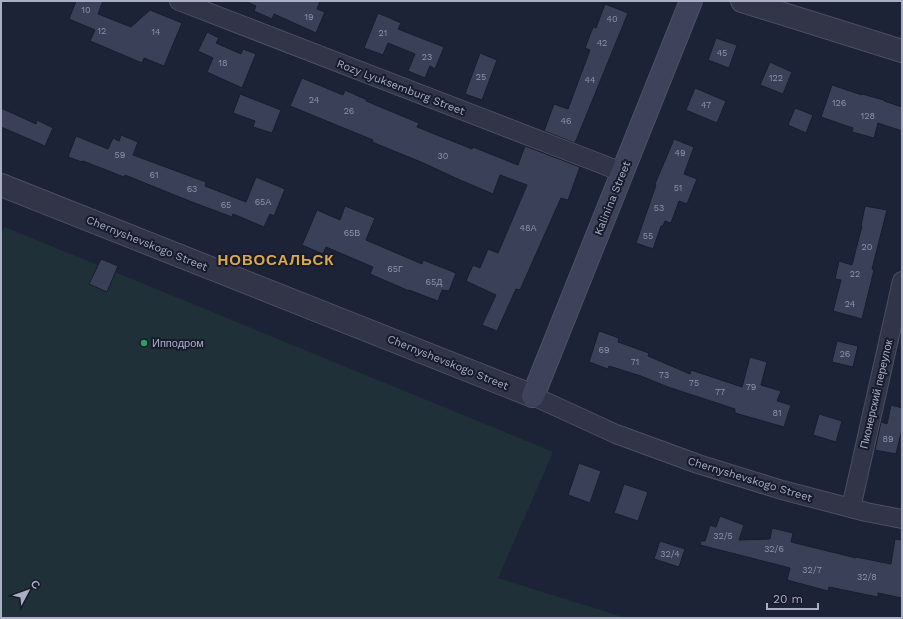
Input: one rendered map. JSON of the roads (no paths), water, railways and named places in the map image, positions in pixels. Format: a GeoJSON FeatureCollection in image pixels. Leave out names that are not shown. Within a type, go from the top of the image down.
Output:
{"type":"FeatureCollection","features":[{"type":"Feature","properties":{"kind":"main road","name":"Kalinina Street"},"geometry":{"type":"LineString","coordinates":[[533,396],[691,1]]}},
{"type":"Feature","properties":{"kind":"street","name":"Rozy Lyuksemburg Street"},"geometry":{"type":"LineString","coordinates":[[179,1],[622,172]]}},
{"type":"Feature","properties":{"kind":"street"},"geometry":{"type":"LineString","coordinates":[[742,1],[902,51]]}},
{"type":"Feature","properties":{"kind":"street","name":"Chernyshevskogo Street"},"geometry":{"type":"LineString","coordinates":[[1,185],[533,396],[616,434],[698,464],[782,490],[851,508],[902,519]]}},
{"type":"Feature","properties":{"kind":"street","name":"Пионерский переулок"},"geometry":{"type":"LineString","coordinates":[[851,508],[902,281]]}},
{"type":"Feature","properties":{"kind":"place","name":"Ипподром"},"geometry":{"type":"Point","coordinates":[144,343]}},
{"type":"Feature","properties":{"kind":"district","name":"НОВОСАЛЬСК"},"geometry":{"type":"Point","coordinates":[276,260]}}]}
